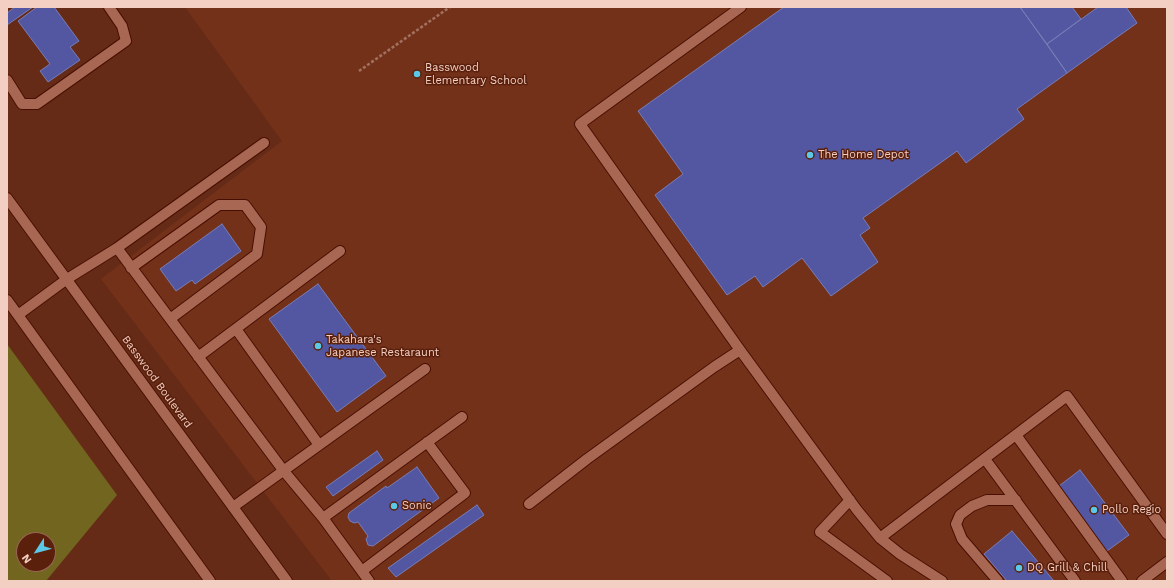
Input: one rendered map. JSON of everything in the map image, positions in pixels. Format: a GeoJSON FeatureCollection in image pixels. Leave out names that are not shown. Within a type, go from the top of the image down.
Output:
{"type":"FeatureCollection","features":[{"type":"Feature","properties":{"kind":"main road"},"geometry":{"type":"LineString","coordinates":[[7,80],[22,104],[37,104],[126,41],[122,26],[109,7]]}},
{"type":"Feature","properties":{"kind":"main road"},"geometry":{"type":"LineString","coordinates":[[741,7],[580,124],[740,350],[850,500],[880,538],[900,554],[942,581]]}},
{"type":"Feature","properties":{"kind":"main road"},"geometry":{"type":"LineString","coordinates":[[18,315],[67,280],[117,248],[264,143]]}},
{"type":"Feature","properties":{"kind":"main road","name":"Basswood Boulevard"},"geometry":{"type":"LineString","coordinates":[[7,198],[287,581]]}},
{"type":"Feature","properties":{"kind":"main road"},"geometry":{"type":"LineString","coordinates":[[131,268],[219,204],[245,205],[261,227],[257,254],[170,319]]}},
{"type":"Feature","properties":{"kind":"main road"},"geometry":{"type":"LineString","coordinates":[[117,248],[283,470],[323,518],[369,581]]}},
{"type":"Feature","properties":{"kind":"main road"},"geometry":{"type":"LineString","coordinates":[[198,357],[340,251]]}},
{"type":"Feature","properties":{"kind":"main road"},"geometry":{"type":"LineString","coordinates":[[7,300],[210,581]]}},
{"type":"Feature","properties":{"kind":"main road"},"geometry":{"type":"LineString","coordinates":[[236,329],[319,445]]}},
{"type":"Feature","properties":{"kind":"main road"},"geometry":{"type":"LineString","coordinates":[[529,504],[606,445],[740,350]]}},
{"type":"Feature","properties":{"kind":"main road"},"geometry":{"type":"LineString","coordinates":[[233,506],[425,369]]}},
{"type":"Feature","properties":{"kind":"main road"},"geometry":{"type":"LineString","coordinates":[[880,538],[1067,396],[1167,534]]}},
{"type":"Feature","properties":{"kind":"main road"},"geometry":{"type":"LineString","coordinates":[[323,518],[462,417]]}},
{"type":"Feature","properties":{"kind":"main road"},"geometry":{"type":"LineString","coordinates":[[1016,435],[1122,581]]}},
{"type":"Feature","properties":{"kind":"main road"},"geometry":{"type":"LineString","coordinates":[[362,571],[465,493],[427,442]]}},
{"type":"Feature","properties":{"kind":"main road"},"geometry":{"type":"LineString","coordinates":[[985,458],[1076,581]]}},
{"type":"Feature","properties":{"kind":"main road"},"geometry":{"type":"LineString","coordinates":[[850,500],[820,532],[887,581]]}},
{"type":"Feature","properties":{"kind":"main road"},"geometry":{"type":"LineString","coordinates":[[998,581],[962,539],[956,524],[960,515],[972,506],[987,500],[1016,500]]}},
{"type":"Feature","properties":{"kind":"main road"},"geometry":{"type":"LineString","coordinates":[[1142,581],[1167,562]]}},
{"type":"Feature","properties":{"kind":"path"},"geometry":{"type":"LineString","coordinates":[[359,71],[450,7]]}},
{"type":"Feature","properties":{"kind":"shaded area"},"geometry":{"type":"Polygon","coordinates":[[[185,7],[1167,7],[1167,581],[332,581],[101,279],[282,141],[185,7]]]}},
{"type":"Feature","properties":{"kind":"shaded area"},"geometry":{"type":"Polygon","coordinates":[[[7,344],[117,495],[56,569],[56,532],[16,532],[16,572],[53,572],[46,581],[7,581],[7,344]]]}},
{"type":"Feature","properties":{"kind":"building"},"geometry":{"type":"Polygon","coordinates":[[[15,7],[33,7],[7,25],[7,13],[15,7]]]}},
{"type":"Feature","properties":{"kind":"building"},"geometry":{"type":"Polygon","coordinates":[[[37,7],[54,7],[79,41],[70,47],[80,60],[48,82],[40,71],[50,64],[18,21],[37,7]]]}},
{"type":"Feature","properties":{"kind":"building","name":"The Home Depot"},"geometry":{"type":"Polygon","coordinates":[[[784,7],[1020,7],[1067,73],[1017,109],[1024,119],[966,163],[957,151],[863,218],[870,228],[860,235],[878,262],[831,296],[802,258],[763,287],[755,276],[727,295],[655,195],[683,174],[638,111],[784,7]]]}},
{"type":"Feature","properties":{"kind":"building"},"geometry":{"type":"Polygon","coordinates":[[[1020,7],[1072,7],[1081,19],[1047,44],[1020,7]]]}},
{"type":"Feature","properties":{"kind":"building"},"geometry":{"type":"Polygon","coordinates":[[[1098,7],[1126,7],[1137,23],[1067,73],[1047,44],[1098,7]]]}},
{"type":"Feature","properties":{"kind":"building"},"geometry":{"type":"Polygon","coordinates":[[[222,224],[241,251],[195,284],[192,280],[176,291],[160,269],[222,224]]]}},
{"type":"Feature","properties":{"kind":"building"},"geometry":{"type":"Polygon","coordinates":[[[318,284],[386,376],[337,412],[269,319],[318,284]]]}},
{"type":"Feature","properties":{"kind":"building"},"geometry":{"type":"Polygon","coordinates":[[[377,451],[383,460],[333,496],[326,487],[377,451]]]}},
{"type":"Feature","properties":{"kind":"building","name":"Sonic"},"geometry":{"type":"Polygon","coordinates":[[[417,467],[439,498],[373,546],[368,545],[366,539],[368,536],[358,522],[354,523],[350,521],[348,517],[349,513],[386,486],[387,488],[417,467]]]}},
{"type":"Feature","properties":{"kind":"building","name":"Pollo Regio"},"geometry":{"type":"Polygon","coordinates":[[[1080,470],[1129,535],[1107,551],[1059,486],[1080,470]]]}},
{"type":"Feature","properties":{"kind":"building"},"geometry":{"type":"Polygon","coordinates":[[[477,505],[484,515],[396,577],[388,568],[477,505]]]}},
{"type":"Feature","properties":{"kind":"building","name":"DQ Grill & Chill"},"geometry":{"type":"Polygon","coordinates":[[[1012,531],[1054,581],[1007,581],[984,554],[1012,531]]]}},
{"type":"Feature","properties":{"kind":"place","name":"Basswood Elementary School"},"geometry":{"type":"Point","coordinates":[417,74]}},
{"type":"Feature","properties":{"kind":"place","name":"The Home Depot"},"geometry":{"type":"Point","coordinates":[810,155]}},
{"type":"Feature","properties":{"kind":"place","name":"Takahara's Japanese Restaraunt"},"geometry":{"type":"Point","coordinates":[318,346]}},
{"type":"Feature","properties":{"kind":"place","name":"Sonic"},"geometry":{"type":"Point","coordinates":[394,506]}},
{"type":"Feature","properties":{"kind":"place","name":"Pollo Regio"},"geometry":{"type":"Point","coordinates":[1094,510]}},
{"type":"Feature","properties":{"kind":"place","name":"DQ Grill & Chill"},"geometry":{"type":"Point","coordinates":[1019,568]}}]}
